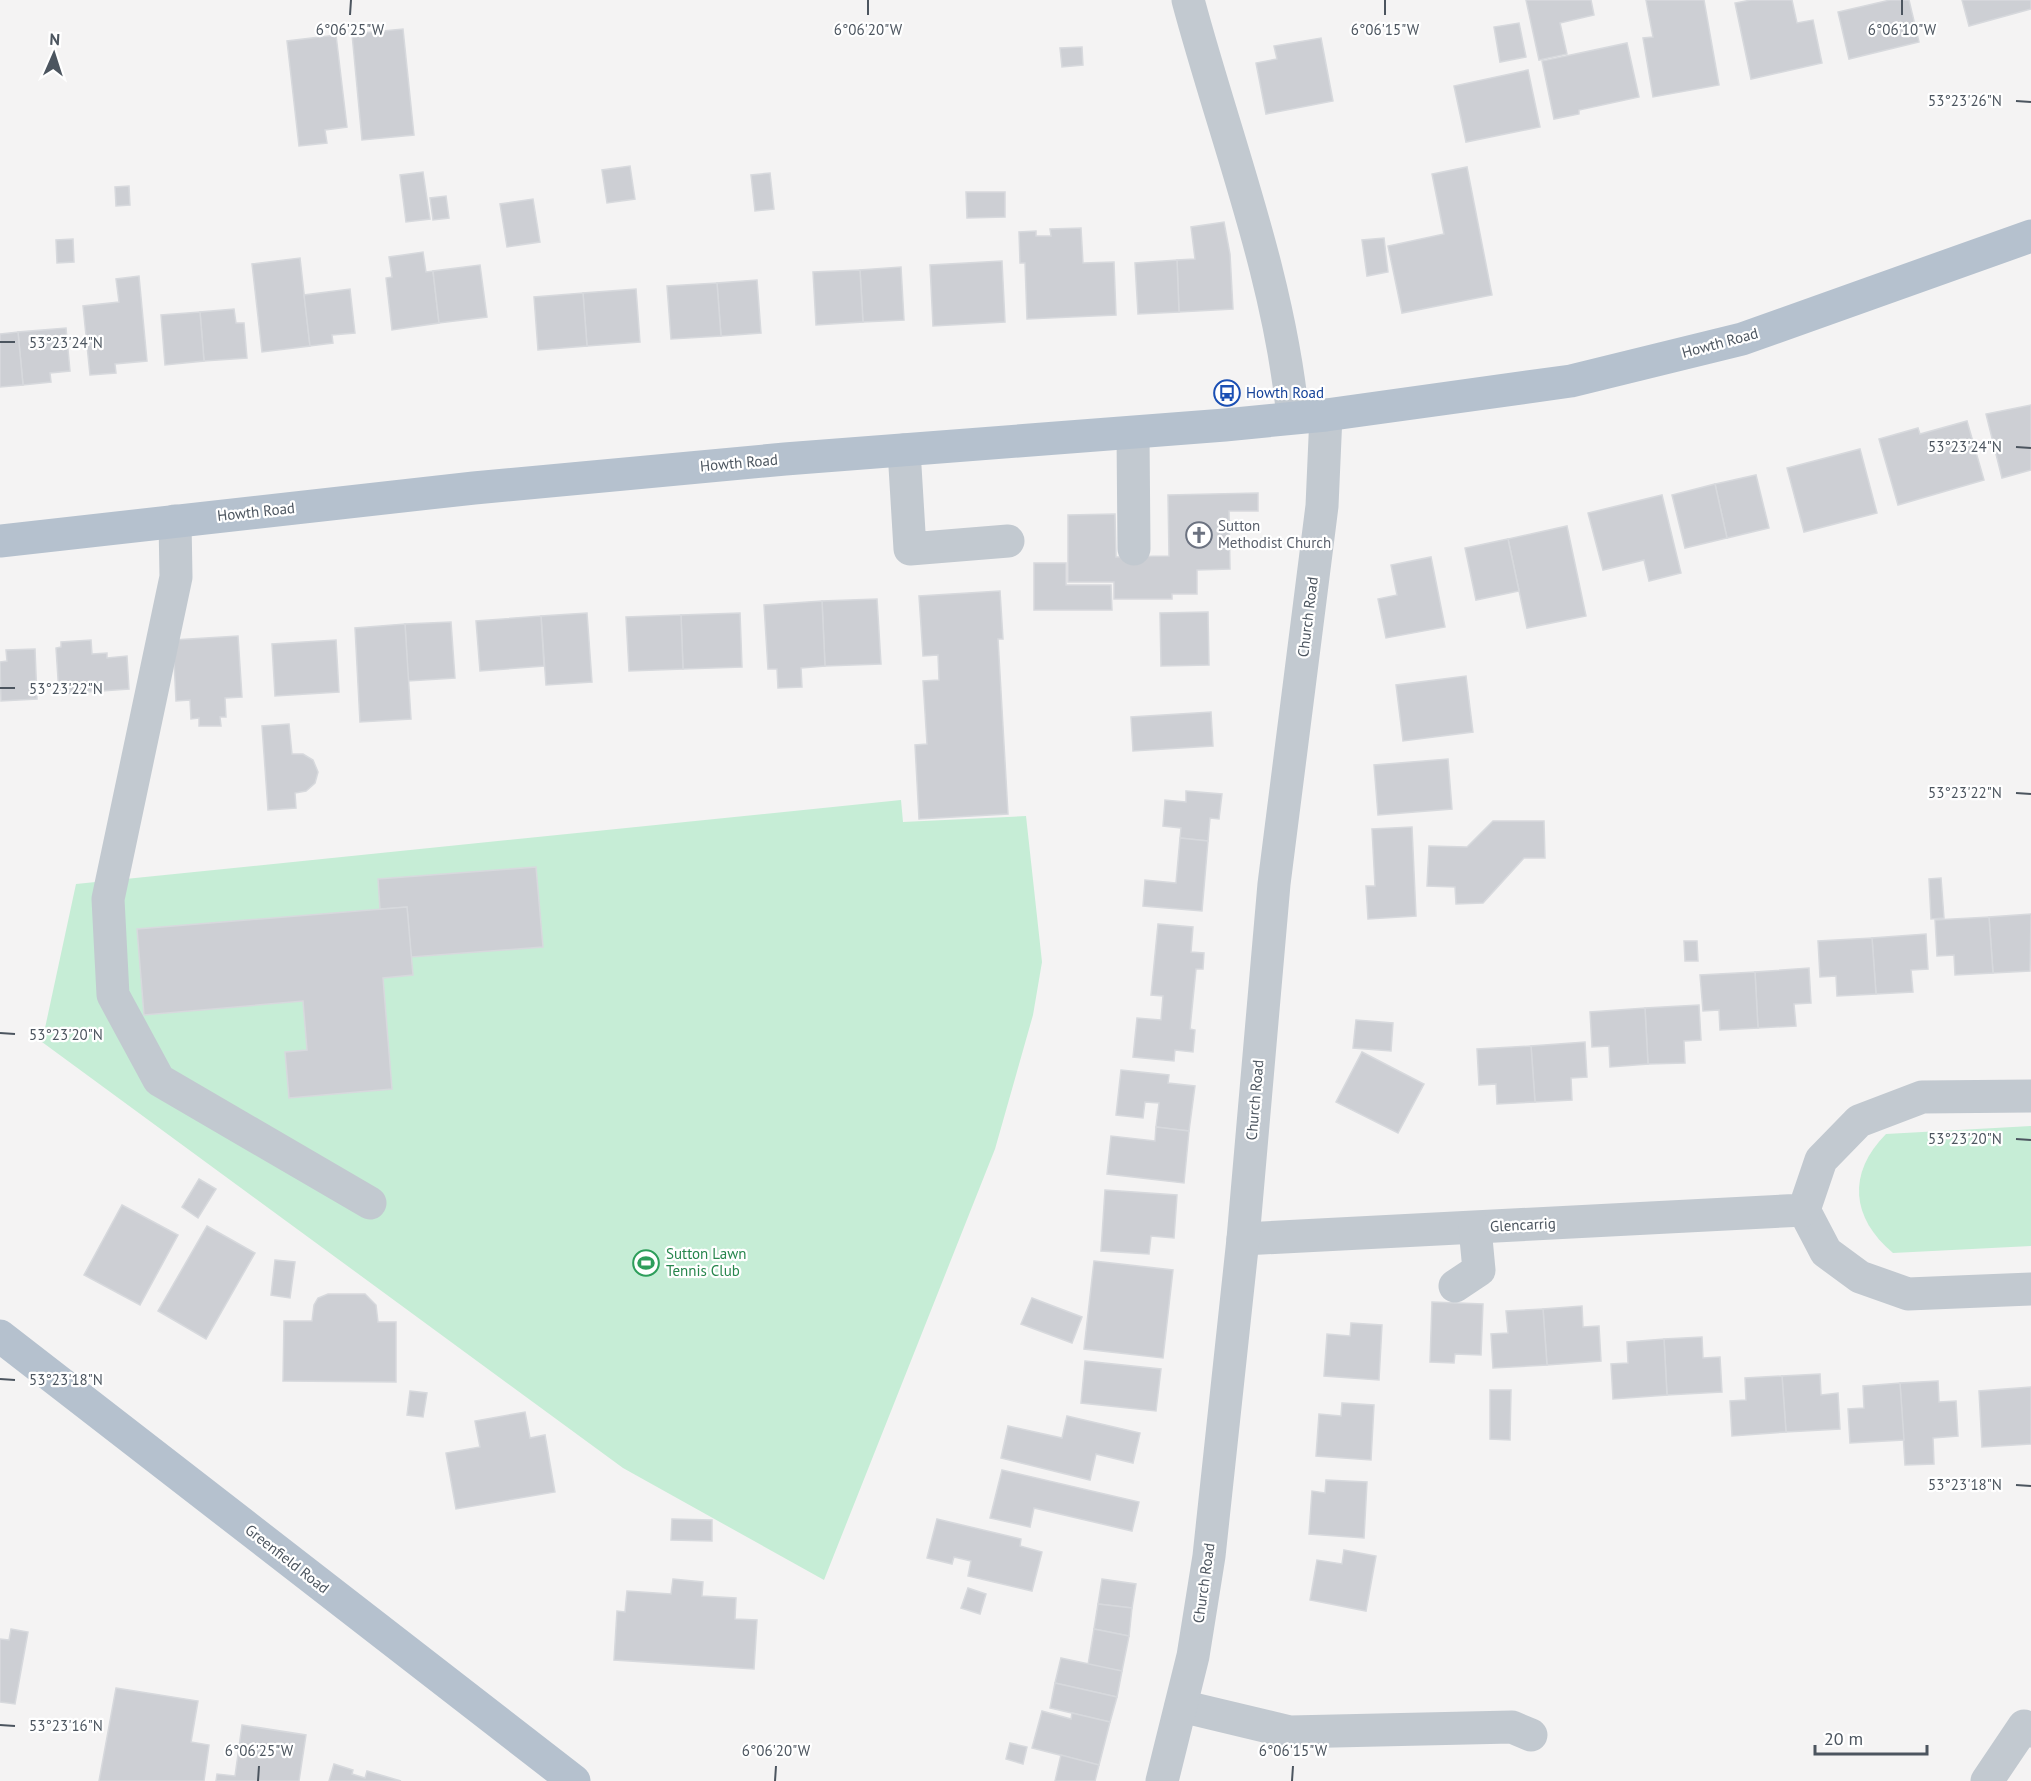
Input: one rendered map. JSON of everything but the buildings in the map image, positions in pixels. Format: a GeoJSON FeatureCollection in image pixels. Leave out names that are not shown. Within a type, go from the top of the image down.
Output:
{"type":"FeatureCollection","features":[{"type":"Feature","properties":{"kind":"main road","name":"Howth Road"},"geometry":{"type":"LineString","coordinates":[[0,541],[474,488],[1326,415],[1571,381],[1742,339],[2031,236]]}},
{"type":"Feature","properties":{"kind":"main road","name":"Greenfield Road"},"geometry":{"type":"LineString","coordinates":[[0,1336],[574,1781]]}},
{"type":"Feature","properties":{"kind":"street"},"geometry":{"type":"LineString","coordinates":[[1188,0],[1270,279],[1288,365],[1293,417]]}},
{"type":"Feature","properties":{"kind":"street","name":"Church Road"},"geometry":{"type":"LineString","coordinates":[[1162,1781],[1193,1656],[1209,1556],[1242,1239],[1274,884],[1322,506],[1326,415]]}},
{"type":"Feature","properties":{"kind":"street"},"geometry":{"type":"LineString","coordinates":[[1133,433],[1134,549]]}},
{"type":"Feature","properties":{"kind":"street"},"geometry":{"type":"LineString","coordinates":[[904,450],[910,549],[1008,541]]}},
{"type":"Feature","properties":{"kind":"street"},"geometry":{"type":"LineString","coordinates":[[175,521],[176,578],[108,899],[113,995],[159,1080],[370,1203]]}},
{"type":"Feature","properties":{"kind":"street"},"geometry":{"type":"LineString","coordinates":[[2031,1096],[1922,1097],[1859,1121],[1821,1160],[1804,1210],[1826,1252],[1860,1277],[1899,1291],[1908,1294],[2031,1289]]}},
{"type":"Feature","properties":{"kind":"street","name":"Glencarrig"},"geometry":{"type":"LineString","coordinates":[[1242,1239],[1804,1210]]}},
{"type":"Feature","properties":{"kind":"street"},"geometry":{"type":"LineString","coordinates":[[1455,1286],[1479,1270],[1475,1228]]}},
{"type":"Feature","properties":{"kind":"street"},"geometry":{"type":"LineString","coordinates":[[1181,1706],[1290,1732],[1512,1727],[1531,1735]]}},
{"type":"Feature","properties":{"kind":"street"},"geometry":{"type":"LineString","coordinates":[[1987,1781],[2024,1726],[2031,1731]]}},
{"type":"Feature","properties":{"kind":"green space","name":"Sutton Lawn Tennis Club"},"geometry":{"type":"Polygon","coordinates":[[[901,800],[903,822],[1026,816],[1042,962],[1033,1015],[995,1149],[824,1580],[623,1468],[42,1042],[76,884],[901,800]]]}},
{"type":"Feature","properties":{"kind":"green space"},"geometry":{"type":"Polygon","coordinates":[[[2031,1126],[2031,1246],[1893,1253],[1869,1225],[1862,1210],[1859,1195],[1860,1180],[1873,1149],[1886,1134],[2031,1126]]]}},
{"type":"Feature","properties":{"kind":"place","name":"Howth Road"},"geometry":{"type":"Point","coordinates":[1227,393]}},
{"type":"Feature","properties":{"kind":"place","name":"Sutton Methodist Church"},"geometry":{"type":"Point","coordinates":[1199,535]}},
{"type":"Feature","properties":{"kind":"place","name":"Sutton Lawn Tennis Club"},"geometry":{"type":"Point","coordinates":[646,1263]}}]}
